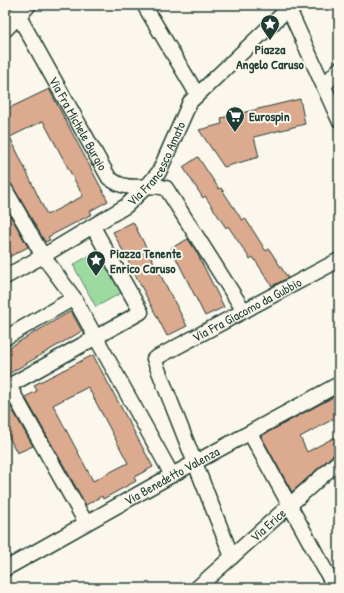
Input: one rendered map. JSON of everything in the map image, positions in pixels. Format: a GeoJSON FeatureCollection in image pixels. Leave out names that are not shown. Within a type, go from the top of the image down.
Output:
{"type":"FeatureCollection","features":[{"type":"Feature","properties":{"kind":"main road"},"geometry":{"type":"LineString","coordinates":[[5,28],[22,10]]}},
{"type":"Feature","properties":{"kind":"street"},"geometry":{"type":"LineString","coordinates":[[144,5],[197,94]]}},
{"type":"Feature","properties":{"kind":"street"},"geometry":{"type":"LineString","coordinates":[[289,6],[339,120]]}},
{"type":"Feature","properties":{"kind":"street","name":"Via Francesco Amato"},"geometry":{"type":"LineString","coordinates":[[5,277],[98,224],[126,206],[147,186],[160,172],[190,102],[289,6]]}},
{"type":"Feature","properties":{"kind":"street","name":"Via Fra Michele Burgio"},"geometry":{"type":"LineString","coordinates":[[22,10],[109,178],[118,185],[129,187],[157,186],[166,188],[244,311]]}},
{"type":"Feature","properties":{"kind":"street"},"geometry":{"type":"LineString","coordinates":[[324,86],[339,69]]}},
{"type":"Feature","properties":{"kind":"street"},"geometry":{"type":"LineString","coordinates":[[5,190],[43,256],[74,298],[172,475]]}},
{"type":"Feature","properties":{"kind":"street"},"geometry":{"type":"LineString","coordinates":[[86,523],[7,387],[141,312],[98,224]]}},
{"type":"Feature","properties":{"kind":"street","name":"Via Fra Giacomo da Gubbio"},"geometry":{"type":"LineString","coordinates":[[195,463],[154,359],[339,260]]}},
{"type":"Feature","properties":{"kind":"street"},"geometry":{"type":"LineString","coordinates":[[5,338],[74,298]]}},
{"type":"Feature","properties":{"kind":"street","name":"Via Benedetto Valenza"},"geometry":{"type":"LineString","coordinates":[[5,569],[172,475],[339,384]]}},
{"type":"Feature","properties":{"kind":"street"},"geometry":{"type":"LineString","coordinates":[[250,433],[332,585]]}},
{"type":"Feature","properties":{"kind":"street","name":"Via Erice"},"geometry":{"type":"LineString","coordinates":[[197,588],[339,461]]}},
{"type":"Feature","properties":{"kind":"street"},"geometry":{"type":"LineString","coordinates":[[195,463],[232,557]]}},
{"type":"Feature","properties":{"kind":"green space"},"geometry":{"type":"Polygon","coordinates":[[[97,251],[121,293],[96,307],[73,265],[97,251]]]}},
{"type":"Feature","properties":{"kind":"building"},"geometry":{"type":"Polygon","coordinates":[[[49,89],[108,201],[90,211],[92,214],[48,237],[50,240],[45,242],[12,185],[5,181],[5,110],[49,89]],[[43,121],[10,137],[47,215],[83,196],[43,121]]]}},
{"type":"Feature","properties":{"kind":"building","name":"Eurospin"},"geometry":{"type":"Polygon","coordinates":[[[300,99],[305,124],[254,137],[259,157],[224,167],[199,130],[222,124],[221,118],[300,99]]]}},
{"type":"Feature","properties":{"kind":"building"},"geometry":{"type":"Polygon","coordinates":[[[198,157],[242,220],[245,218],[266,251],[269,249],[288,278],[272,286],[253,257],[250,259],[228,226],[226,228],[205,196],[203,198],[183,167],[198,157]]]}},
{"type":"Feature","properties":{"kind":"building"},"geometry":{"type":"Polygon","coordinates":[[[5,206],[28,247],[5,259],[5,206]]]}},
{"type":"Feature","properties":{"kind":"building"},"geometry":{"type":"Polygon","coordinates":[[[133,222],[187,326],[167,336],[113,232],[133,222]]]}},
{"type":"Feature","properties":{"kind":"building"},"geometry":{"type":"Polygon","coordinates":[[[188,239],[196,251],[224,307],[205,316],[171,248],[188,239]]]}},
{"type":"Feature","properties":{"kind":"building"},"geometry":{"type":"Polygon","coordinates":[[[71,311],[82,331],[5,376],[5,350],[71,311]]]}},
{"type":"Feature","properties":{"kind":"building"},"geometry":{"type":"Polygon","coordinates":[[[93,355],[153,467],[134,477],[136,481],[103,499],[102,496],[86,505],[25,397],[37,391],[34,385],[93,355]],[[88,387],[53,405],[93,481],[128,463],[88,387]]]}},
{"type":"Feature","properties":{"kind":"building"},"geometry":{"type":"Polygon","coordinates":[[[339,394],[339,416],[300,437],[307,452],[339,435],[339,452],[333,455],[292,492],[261,436],[339,394]]]}},
{"type":"Feature","properties":{"kind":"building"},"geometry":{"type":"Polygon","coordinates":[[[9,404],[33,446],[17,453],[7,433],[5,434],[5,406],[9,404]]]}},
{"type":"Feature","properties":{"kind":"place","name":"Piazza Angelo Caruso"},"geometry":{"type":"Point","coordinates":[270,41]}},
{"type":"Feature","properties":{"kind":"place","name":"Eurospin"},"geometry":{"type":"Point","coordinates":[235,133]}},
{"type":"Feature","properties":{"kind":"place","name":"Piazza Tenente Enrico Caruso"},"geometry":{"type":"Point","coordinates":[96,277]}}]}
